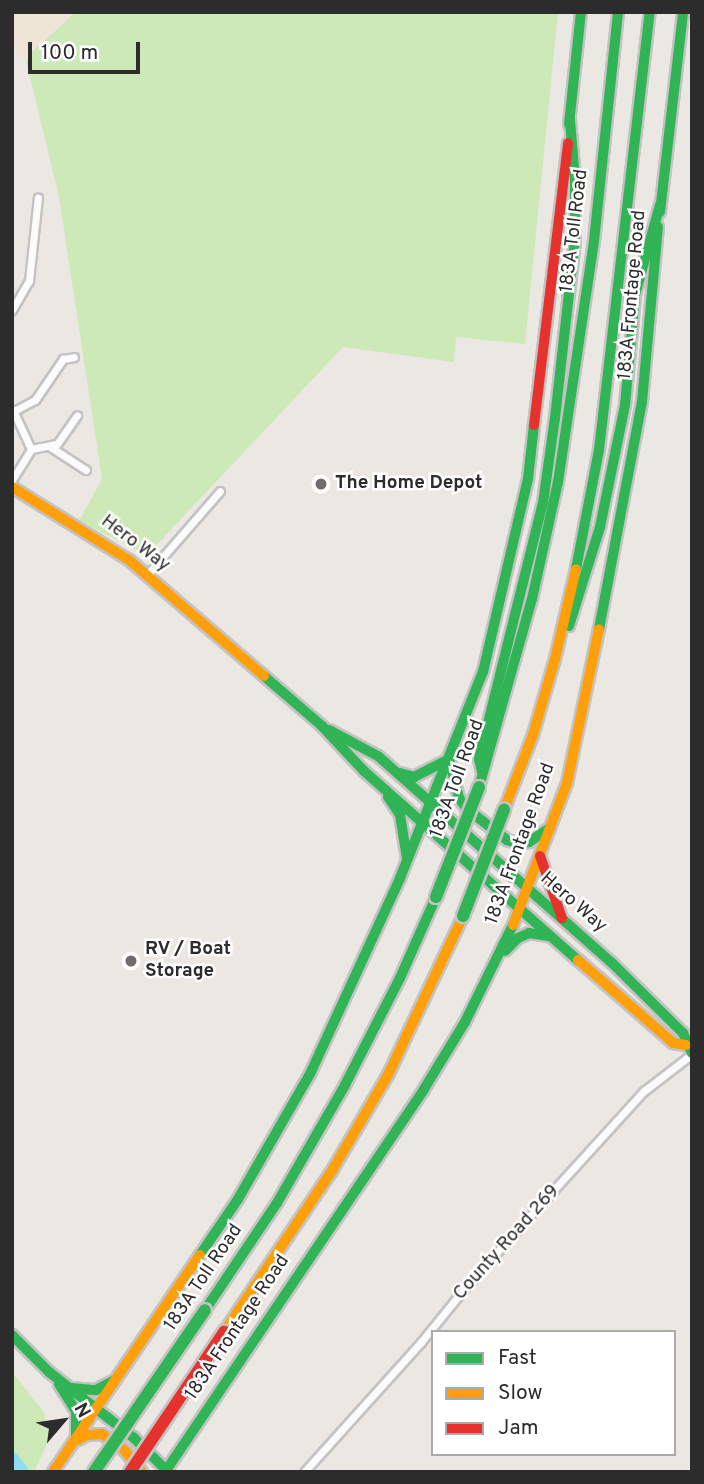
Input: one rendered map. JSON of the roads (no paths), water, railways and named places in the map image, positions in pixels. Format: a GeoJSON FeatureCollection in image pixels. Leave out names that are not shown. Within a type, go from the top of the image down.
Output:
{"type":"FeatureCollection","features":[{"type":"Feature","properties":{"kind":"main road"},"geometry":{"type":"LineString","coordinates":[[53,1472],[238,1199],[310,1074],[345,1004],[407,861],[487,659],[528,479],[582,12]]}},
{"type":"Feature","properties":{"kind":"main road","name":"183A Toll Road"},"geometry":{"type":"LineString","coordinates":[[94,1472],[277,1203],[345,1085],[400,978],[436,897],[479,787],[482,772],[492,750],[553,505],[594,241],[618,12]]}},
{"type":"Feature","properties":{"kind":"main road"},"geometry":{"type":"LineString","coordinates":[[130,1472],[333,1169],[388,1075],[463,916],[533,735],[555,659],[586,523],[599,450],[650,12]]}},
{"type":"Feature","properties":{"kind":"main road","name":"183A Frontage Road"},"geometry":{"type":"LineString","coordinates":[[167,1471],[424,1089],[465,1023],[500,955],[567,783],[617,544],[642,402],[660,205],[683,12]]}},
{"type":"Feature","properties":{"kind":"main road"},"geometry":{"type":"LineString","coordinates":[[482,772],[479,759],[543,503],[555,418],[575,239],[575,180],[570,120]]}},
{"type":"Feature","properties":{"kind":"main road"},"geometry":{"type":"LineString","coordinates":[[555,659],[580,597],[600,527],[625,405],[635,295],[660,205]]}},
{"type":"Feature","properties":{"kind":"main road","name":"Hero Way"},"geometry":{"type":"LineString","coordinates":[[12,487],[96,537],[147,575],[322,726],[364,771],[673,1043],[690,1051]]}},
{"type":"Feature","properties":{"kind":"main road","name":"Hero Way"},"geometry":{"type":"LineString","coordinates":[[322,726],[378,757],[431,803],[659,1007],[683,1033],[690,1051]]}},
{"type":"Feature","properties":{"kind":"main road"},"geometry":{"type":"LineString","coordinates":[[393,770],[414,777],[449,759]]}},
{"type":"Feature","properties":{"kind":"main road"},"geometry":{"type":"LineString","coordinates":[[449,759],[454,787],[459,798],[467,809],[507,840],[519,844],[529,842],[551,827]]}},
{"type":"Feature","properties":{"kind":"main road"},"geometry":{"type":"LineString","coordinates":[[364,771],[391,800],[400,815],[407,861]]}},
{"type":"Feature","properties":{"kind":"main road"},"geometry":{"type":"LineString","coordinates":[[540,856],[564,922]]}},
{"type":"Feature","properties":{"kind":"main road"},"geometry":{"type":"LineString","coordinates":[[500,955],[518,938],[529,933],[541,933],[556,939]]}},
{"type":"Feature","properties":{"kind":"main road"},"geometry":{"type":"LineString","coordinates":[[12,1335],[52,1374],[151,1454],[167,1471]]}},
{"type":"Feature","properties":{"kind":"main road"},"geometry":{"type":"LineString","coordinates":[[68,1387],[96,1391],[110,1384],[123,1371]]}},
{"type":"Feature","properties":{"kind":"main road"},"geometry":{"type":"LineString","coordinates":[[52,1374],[76,1412],[78,1426],[72,1444]]}},
{"type":"Feature","properties":{"kind":"main road"},"geometry":{"type":"LineString","coordinates":[[72,1444],[87,1435],[102,1434],[125,1451],[142,1472]]}},
{"type":"Feature","properties":{"kind":"street"},"geometry":{"type":"LineString","coordinates":[[12,310],[29,281],[38,197]]}},
{"type":"Feature","properties":{"kind":"street"},"geometry":{"type":"LineString","coordinates":[[31,449],[13,410],[35,400],[63,359],[74,357]]}},
{"type":"Feature","properties":{"kind":"street"},"geometry":{"type":"LineString","coordinates":[[12,481],[31,449],[57,444],[77,415]]}},
{"type":"Feature","properties":{"kind":"street"},"geometry":{"type":"LineString","coordinates":[[49,446],[86,470]]}},
{"type":"Feature","properties":{"kind":"street"},"geometry":{"type":"LineString","coordinates":[[147,575],[220,491]]}},
{"type":"Feature","properties":{"kind":"street","name":"County Road 269"},"geometry":{"type":"LineString","coordinates":[[304,1472],[421,1342],[469,1283],[644,1091],[690,1051]]}},
{"type":"Feature","properties":{"kind":"waterway"},"geometry":{"type":"LineString","coordinates":[[12,1459],[22,1472]]}},
{"type":"Feature","properties":{"kind":"place","name":"The Home Depot"},"geometry":{"type":"Point","coordinates":[321,484]}},
{"type":"Feature","properties":{"kind":"place","name":"RV / Boat Storage"},"geometry":{"type":"Point","coordinates":[131,961]}}]}
